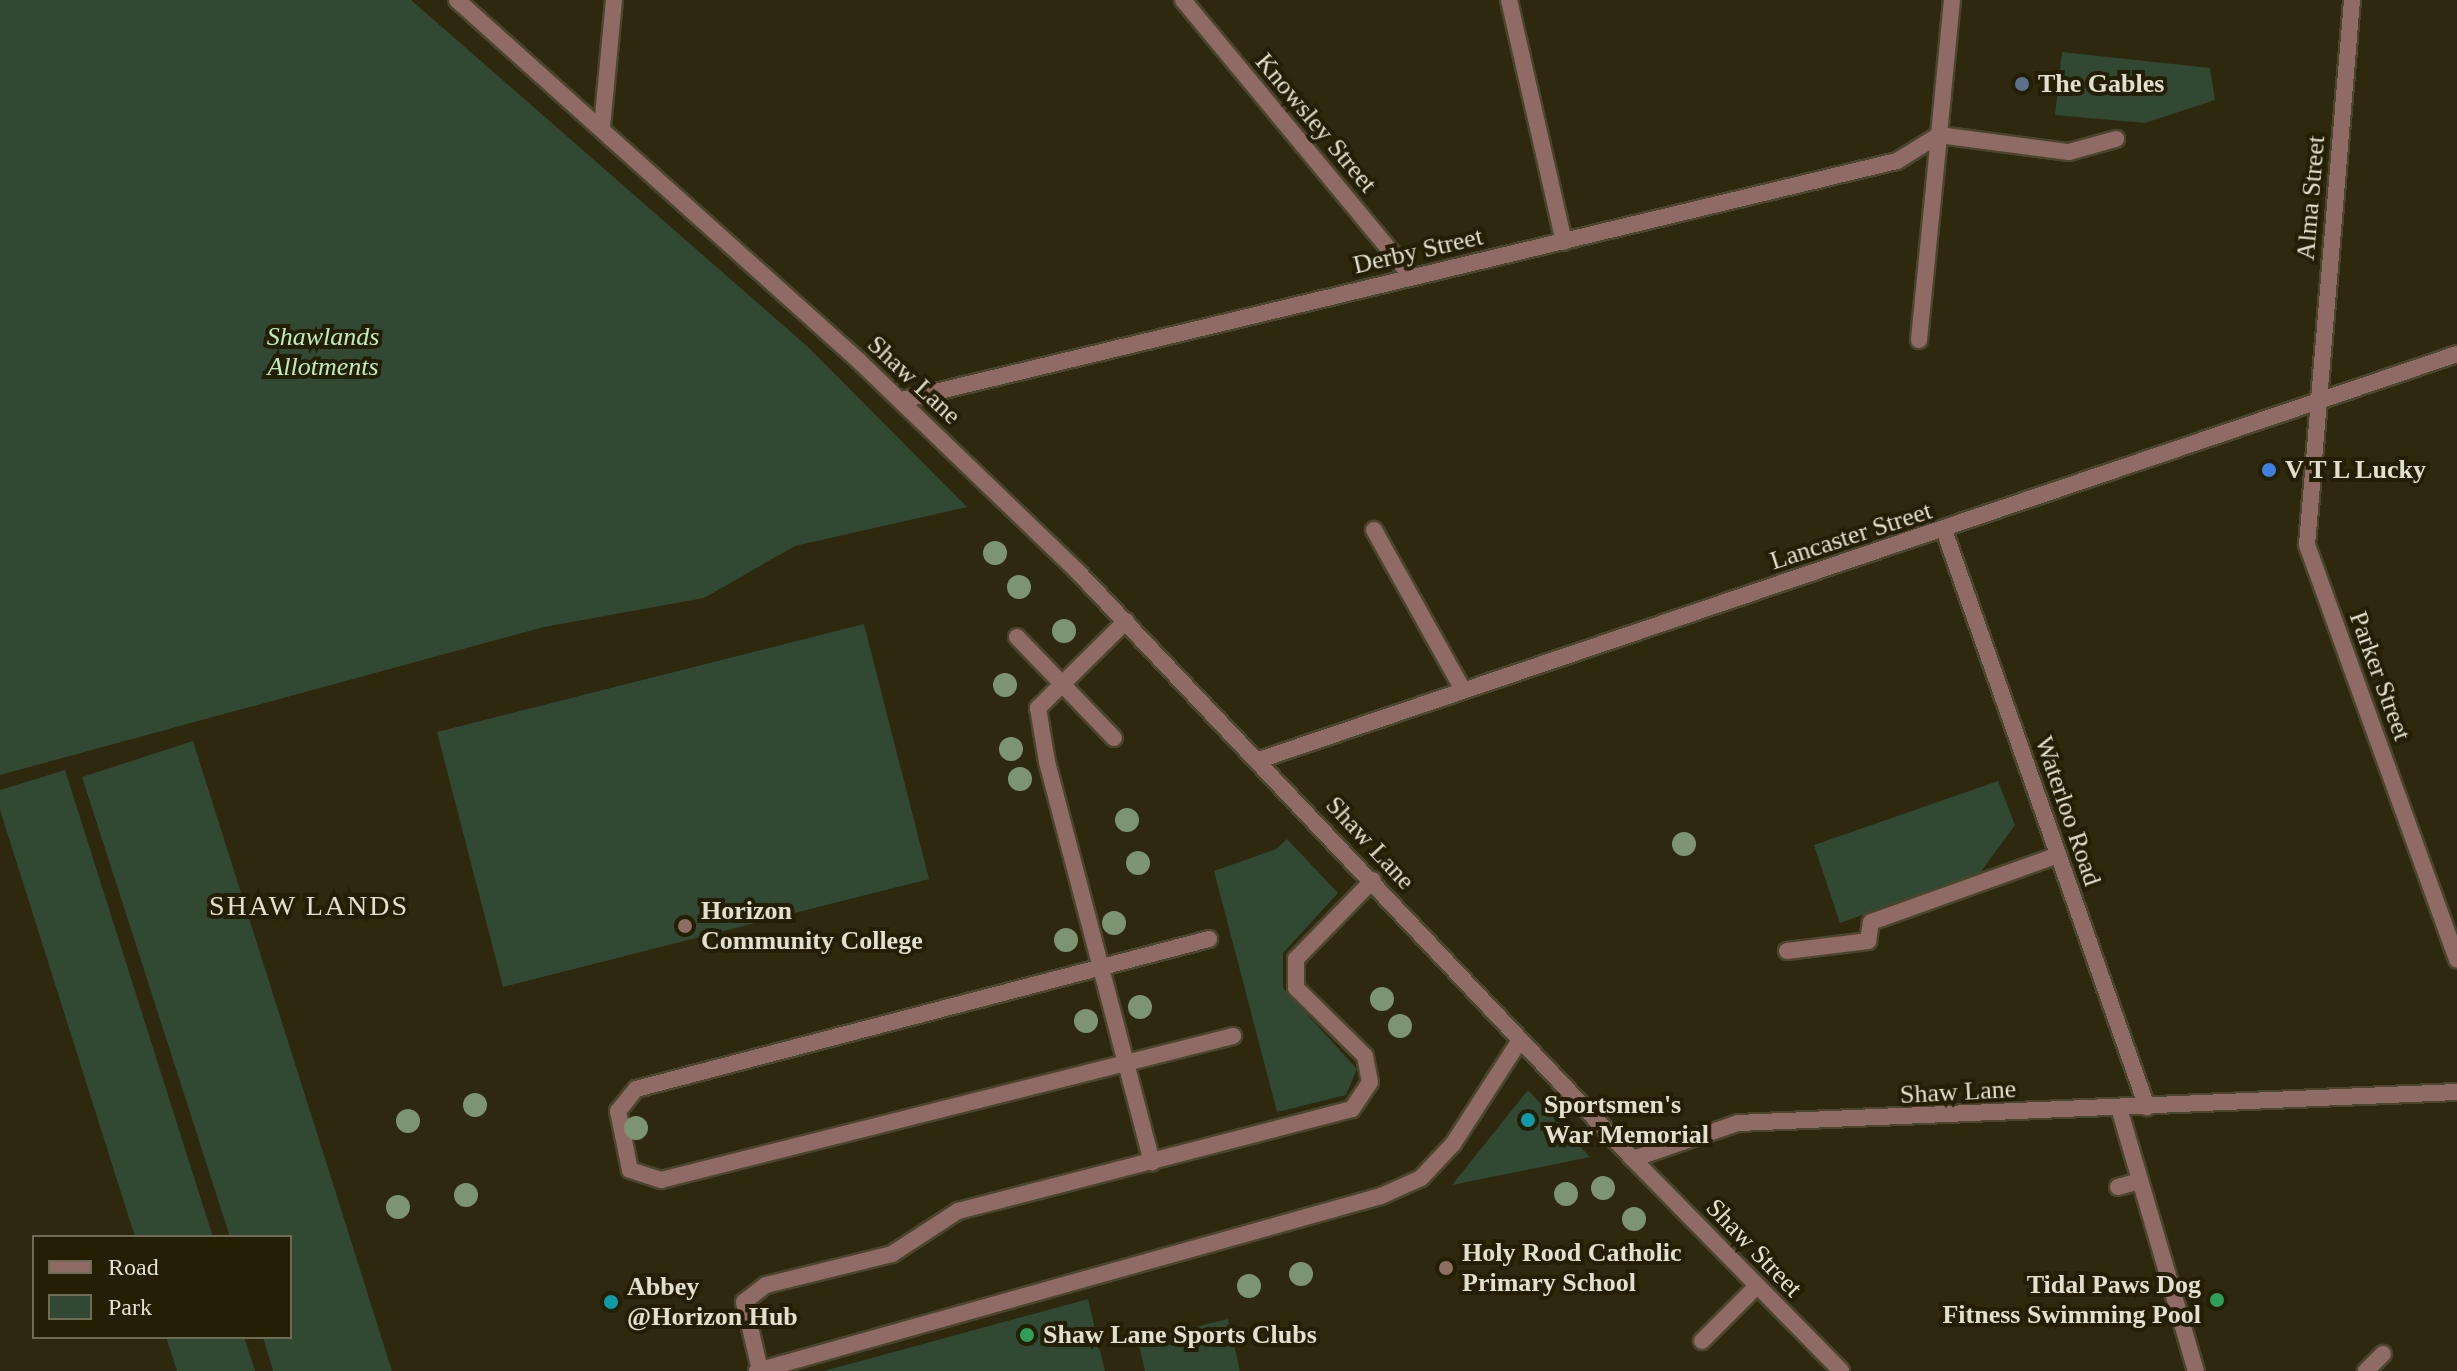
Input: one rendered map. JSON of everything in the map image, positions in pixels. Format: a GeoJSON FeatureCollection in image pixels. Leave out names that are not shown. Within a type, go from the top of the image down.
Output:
{"type":"FeatureCollection","features":[{"type":"Feature","properties":{"kind":"street","name":"Shaw Lane"},"geometry":{"type":"LineString","coordinates":[[457,0],[602,127],[902,400],[1126,621],[1633,1159],[1738,1123],[2457,1092]]}},
{"type":"Feature","properties":{"kind":"street"},"geometry":{"type":"LineString","coordinates":[[602,127],[614,0]]}},
{"type":"Feature","properties":{"kind":"street","name":"Knowsley Street"},"geometry":{"type":"LineString","coordinates":[[1183,0],[1412,277]]}},
{"type":"Feature","properties":{"kind":"street"},"geometry":{"type":"LineString","coordinates":[[1509,0],[1564,242]]}},
{"type":"Feature","properties":{"kind":"street"},"geometry":{"type":"LineString","coordinates":[[1919,340],[1952,0]]}},
{"type":"Feature","properties":{"kind":"street","name":"Alma Street"},"geometry":{"type":"LineString","coordinates":[[2317,400],[2352,0]]}},
{"type":"Feature","properties":{"kind":"street"},"geometry":{"type":"LineString","coordinates":[[1939,135],[2069,152],[2116,139]]}},
{"type":"Feature","properties":{"kind":"street","name":"Derby Street"},"geometry":{"type":"LineString","coordinates":[[902,400],[1897,161],[1939,135]]}},
{"type":"Feature","properties":{"kind":"street","name":"Lancaster Street"},"geometry":{"type":"LineString","coordinates":[[1259,760],[2457,354]]}},
{"type":"Feature","properties":{"kind":"street","name":"Parker Street"},"geometry":{"type":"LineString","coordinates":[[2317,400],[2307,545],[2457,960]]}},
{"type":"Feature","properties":{"kind":"street"},"geometry":{"type":"LineString","coordinates":[[1374,530],[1463,690]]}},
{"type":"Feature","properties":{"kind":"street","name":"Waterloo Road"},"geometry":{"type":"LineString","coordinates":[[1944,530],[2147,1107]]}},
{"type":"Feature","properties":{"kind":"street"},"geometry":{"type":"LineString","coordinates":[[1126,621],[1061,679],[1038,708],[1047,762],[1152,1162]]}},
{"type":"Feature","properties":{"kind":"street"},"geometry":{"type":"LineString","coordinates":[[1017,637],[1061,679],[1114,738]]}},
{"type":"Feature","properties":{"kind":"street"},"geometry":{"type":"LineString","coordinates":[[1787,951],[1868,941],[1871,922],[2058,855]]}},
{"type":"Feature","properties":{"kind":"street"},"geometry":{"type":"LineString","coordinates":[[1373,880],[1296,959],[1296,988],[1365,1056],[1370,1082],[1352,1109],[958,1211],[892,1254],[766,1285],[744,1302],[758,1370],[1381,1196],[1421,1178],[1453,1144],[1520,1040]]}},
{"type":"Feature","properties":{"kind":"street"},"geometry":{"type":"LineString","coordinates":[[1209,939],[636,1089],[618,1111],[630,1170],[661,1180],[1233,1036]]}},
{"type":"Feature","properties":{"kind":"street"},"geometry":{"type":"LineString","coordinates":[[2119,1108],[2196,1371]]}},
{"type":"Feature","properties":{"kind":"street","name":"Shaw Street"},"geometry":{"type":"LineString","coordinates":[[1633,1159],[1841,1371]]}},
{"type":"Feature","properties":{"kind":"street"},"geometry":{"type":"LineString","coordinates":[[2118,1187],[2140,1181]]}},
{"type":"Feature","properties":{"kind":"street"},"geometry":{"type":"LineString","coordinates":[[1702,1341],[1757,1286]]}},
{"type":"Feature","properties":{"kind":"street"},"geometry":{"type":"LineString","coordinates":[[2366,1371],[2383,1354]]}},
{"type":"Feature","properties":{"kind":"green space","name":"Shawlands Allotments"},"geometry":{"type":"Polygon","coordinates":[[[0,0],[411,0],[808,347],[967,507],[795,546],[704,598],[544,627],[0,775],[0,0]]]}},
{"type":"Feature","properties":{"kind":"green space"},"geometry":{"type":"Polygon","coordinates":[[[2062,52],[2210,68],[2215,100],[2145,123],[2055,115],[2062,52]]]}},
{"type":"Feature","properties":{"kind":"green space"},"geometry":{"type":"Polygon","coordinates":[[[864,624],[929,879],[503,987],[437,732],[864,624]]]}},
{"type":"Feature","properties":{"kind":"green space"},"geometry":{"type":"Polygon","coordinates":[[[193,741],[392,1371],[273,1371],[264,1339],[292,1339],[292,1235],[229,1235],[82,777],[193,741]]]}},
{"type":"Feature","properties":{"kind":"green space"},"geometry":{"type":"Polygon","coordinates":[[[65,770],[212,1235],[134,1235],[0,810],[0,790],[65,770]]]}},
{"type":"Feature","properties":{"kind":"green space"},"geometry":{"type":"Polygon","coordinates":[[[1998,781],[2015,825],[1980,873],[1840,923],[1814,845],[1998,781]]]}},
{"type":"Feature","properties":{"kind":"green space"},"geometry":{"type":"Polygon","coordinates":[[[1287,839],[1338,893],[1283,953],[1283,988],[1357,1069],[1346,1095],[1277,1112],[1214,871],[1276,849],[1287,839]]]}},
{"type":"Feature","properties":{"kind":"green space"},"geometry":{"type":"Polygon","coordinates":[[[1528,1090],[1590,1157],[1452,1185],[1528,1090]]]}},
{"type":"Feature","properties":{"kind":"green space","name":"Shaw Lane Sports Clubs"},"geometry":{"type":"Polygon","coordinates":[[[1088,1299],[1105,1371],[824,1371],[1088,1299]]]}},
{"type":"Feature","properties":{"kind":"green space"},"geometry":{"type":"Polygon","coordinates":[[[1228,1319],[1240,1371],[1145,1371],[1138,1341],[1228,1319]]]}},
{"type":"Feature","properties":{"kind":"green space"},"geometry":{"type":"Polygon","coordinates":[[[167,1339],[245,1339],[255,1371],[177,1371],[167,1339]]]}},
{"type":"Feature","properties":{"kind":"place","name":"The Gables"},"geometry":{"type":"Point","coordinates":[2022,84]}},
{"type":"Feature","properties":{"kind":"place","name":"V T L Lucky"},"geometry":{"type":"Point","coordinates":[2269,470]}},
{"type":"Feature","properties":{"kind":"place","name":"Horizon Community College"},"geometry":{"type":"Point","coordinates":[685,926]}},
{"type":"Feature","properties":{"kind":"place","name":"Sportsmen's War Memorial"},"geometry":{"type":"Point","coordinates":[1528,1120]}},
{"type":"Feature","properties":{"kind":"place","name":"Holy Rood Catholic Primary School"},"geometry":{"type":"Point","coordinates":[1446,1268]}},
{"type":"Feature","properties":{"kind":"place","name":"Tidal Paws Dog Fitness Swimming Pool"},"geometry":{"type":"Point","coordinates":[2217,1300]}},
{"type":"Feature","properties":{"kind":"place","name":"Abbey @Horizon Hub"},"geometry":{"type":"Point","coordinates":[611,1302]}},
{"type":"Feature","properties":{"kind":"place","name":"Shaw Lane Sports Clubs"},"geometry":{"type":"Point","coordinates":[1027,1335]}},
{"type":"Feature","properties":{"kind":"district","name":"SHAW LANDS"},"geometry":{"type":"Point","coordinates":[309,906]}}]}
